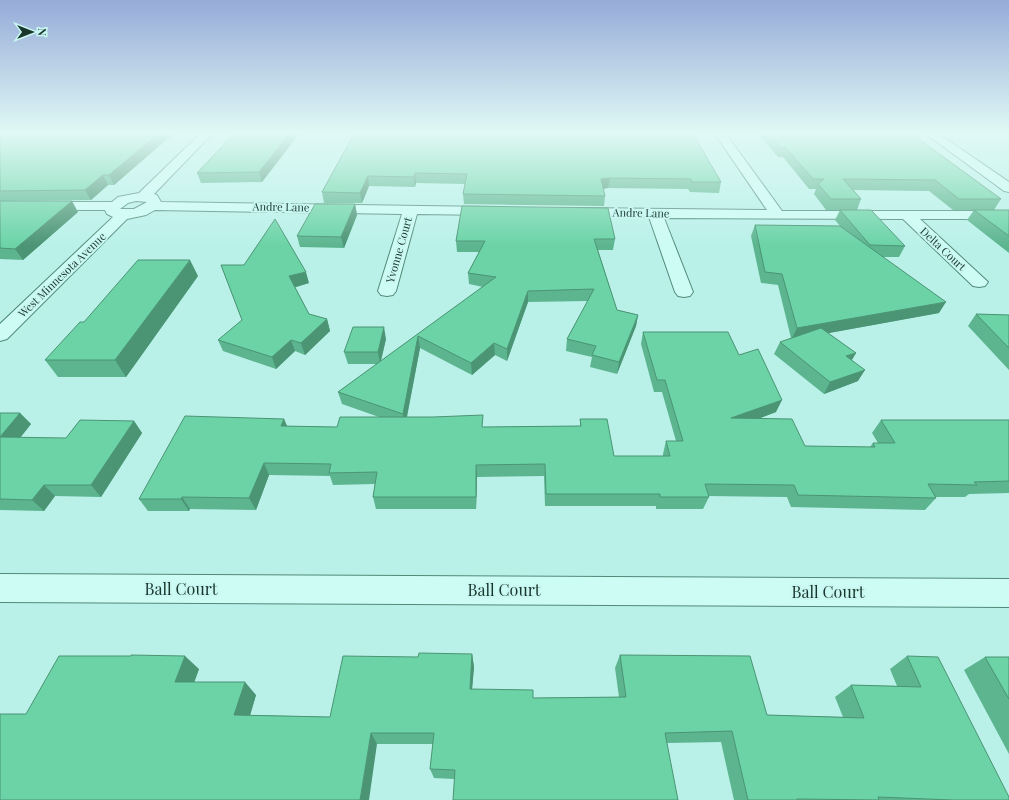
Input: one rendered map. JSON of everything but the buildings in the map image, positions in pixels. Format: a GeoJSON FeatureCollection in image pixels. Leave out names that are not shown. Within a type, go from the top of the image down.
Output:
{"type":"FeatureCollection","features":[{"type":"Feature","properties":{"kind":"street"},"geometry":{"type":"LineString","coordinates":[[148,201],[174,171]]}},
{"type":"Feature","properties":{"kind":"street"},"geometry":{"type":"LineString","coordinates":[[747,171],[778,215]]}},
{"type":"Feature","properties":{"kind":"street"},"geometry":{"type":"LineString","coordinates":[[985,171],[1009,188]]}},
{"type":"Feature","properties":{"kind":"street","name":"Andre Lane"},"geometry":{"type":"LineString","coordinates":[[118,210],[123,200],[505,211]]}},
{"type":"Feature","properties":{"kind":"street"},"geometry":{"type":"LineString","coordinates":[[0,206],[118,210]]}},
{"type":"Feature","properties":{"kind":"street","name":"Yvonne Court"},"geometry":{"type":"LineString","coordinates":[[387,291],[411,209]]}},
{"type":"Feature","properties":{"kind":"street","name":"West Minnesota Avenue"},"geometry":{"type":"LineString","coordinates":[[0,335],[118,210]]}},
{"type":"Feature","properties":{"kind":"street","name":"Andre Lane"},"geometry":{"type":"LineString","coordinates":[[560,212],[778,215],[1009,215]]}},
{"type":"Feature","properties":{"kind":"street"},"geometry":{"type":"LineString","coordinates":[[655,213],[684,292]]}},
{"type":"Feature","properties":{"kind":"street","name":"Delta Court"},"geometry":{"type":"LineString","coordinates":[[907,215],[979,282]]}},
{"type":"Feature","properties":{"kind":"street","name":"Ball Court"},"geometry":{"type":"LineString","coordinates":[[0,588],[1009,593]]}}]}
